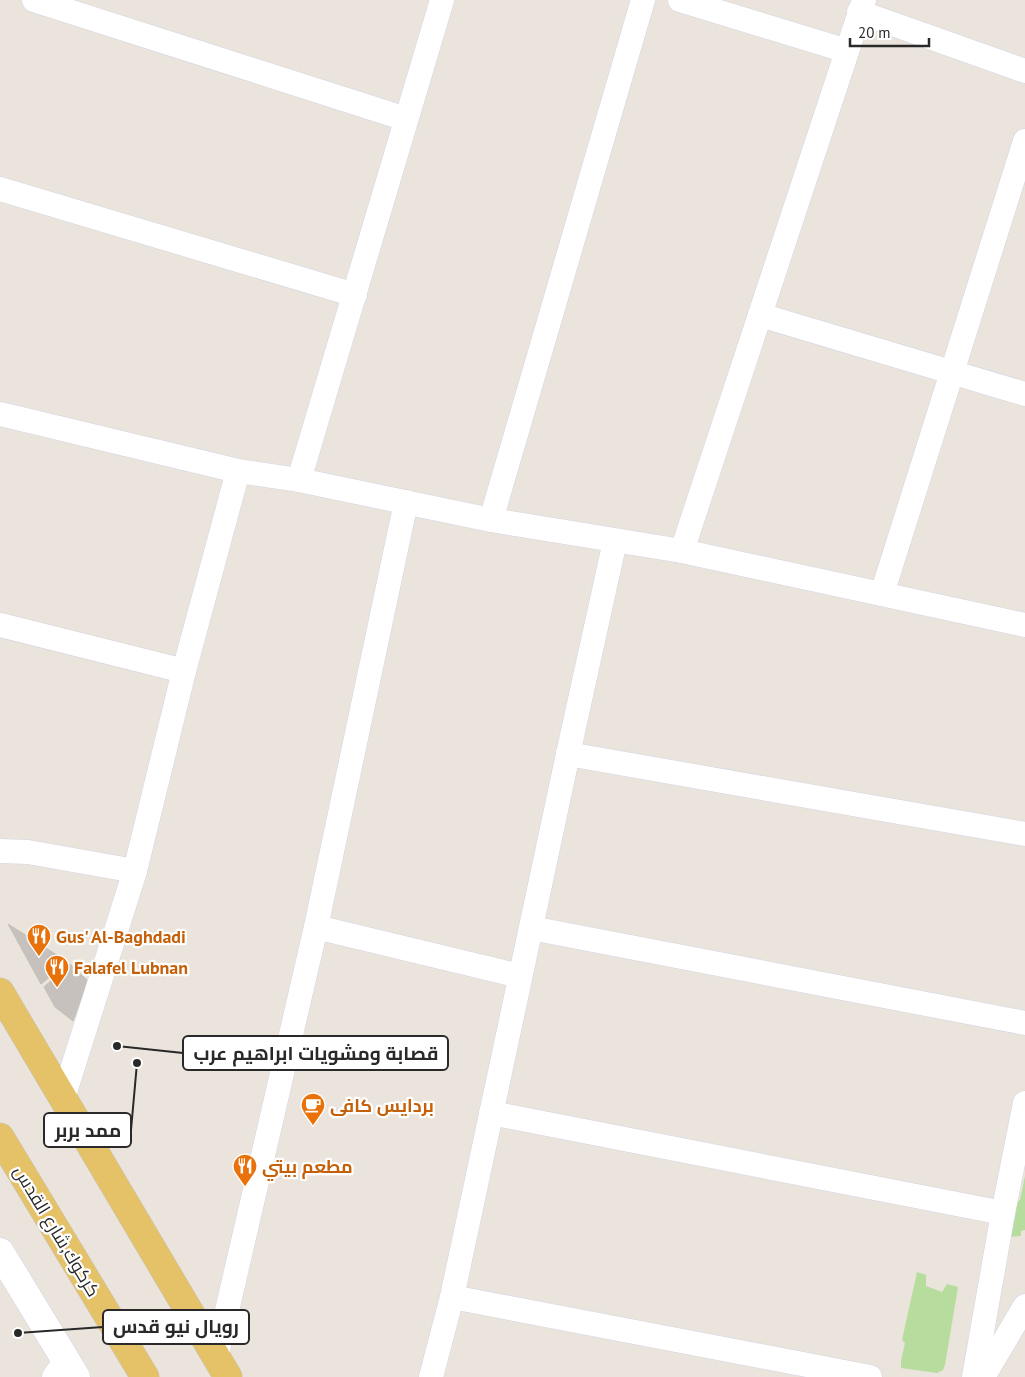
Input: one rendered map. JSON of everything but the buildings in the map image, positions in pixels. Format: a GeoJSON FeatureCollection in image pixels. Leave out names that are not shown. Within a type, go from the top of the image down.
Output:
{"type":"FeatureCollection","features":[{"type":"Feature","properties":{"kind":"main road"},"geometry":{"type":"LineString","coordinates":[[0,992],[222,1368]]}},
{"type":"Feature","properties":{"kind":"main road","name":"كركوك,شارع القدس"},"geometry":{"type":"LineString","coordinates":[[0,1137],[145,1377]]}},
{"type":"Feature","properties":{"kind":"street"},"geometry":{"type":"LineString","coordinates":[[34,0],[406,119]]}},
{"type":"Feature","properties":{"kind":"street"},"geometry":{"type":"LineString","coordinates":[[300,480],[442,0]]}},
{"type":"Feature","properties":{"kind":"street"},"geometry":{"type":"LineString","coordinates":[[491,520],[643,0]]}},
{"type":"Feature","properties":{"kind":"street"},"geometry":{"type":"LineString","coordinates":[[680,0],[847,50]]}},
{"type":"Feature","properties":{"kind":"street"},"geometry":{"type":"LineString","coordinates":[[682,551],[862,6],[1025,71]]}},
{"type":"Feature","properties":{"kind":"street"},"geometry":{"type":"LineString","coordinates":[[882,594],[1025,141]]}},
{"type":"Feature","properties":{"kind":"street"},"geometry":{"type":"LineString","coordinates":[[0,189],[355,294]]}},
{"type":"Feature","properties":{"kind":"street"},"geometry":{"type":"LineString","coordinates":[[760,315],[1025,394]]}},
{"type":"Feature","properties":{"kind":"street"},"geometry":{"type":"LineString","coordinates":[[0,414],[238,471],[300,480],[491,520],[682,551],[1025,625]]}},
{"type":"Feature","properties":{"kind":"street"},"geometry":{"type":"LineString","coordinates":[[62,1098],[135,871],[184,671],[238,471]]}},
{"type":"Feature","properties":{"kind":"street"},"geometry":{"type":"LineString","coordinates":[[222,1368],[406,502]]}},
{"type":"Feature","properties":{"kind":"street"},"geometry":{"type":"LineString","coordinates":[[431,1377],[452,1298],[615,541]]}},
{"type":"Feature","properties":{"kind":"street"},"geometry":{"type":"LineString","coordinates":[[0,625],[184,671]]}},
{"type":"Feature","properties":{"kind":"street"},"geometry":{"type":"LineString","coordinates":[[568,754],[1025,834]]}},
{"type":"Feature","properties":{"kind":"street"},"geometry":{"type":"LineString","coordinates":[[0,851],[28,852],[135,871]]}},
{"type":"Feature","properties":{"kind":"street"},"geometry":{"type":"LineString","coordinates":[[316,926],[520,976]]}},
{"type":"Feature","properties":{"kind":"street"},"geometry":{"type":"LineString","coordinates":[[531,928],[1025,1023]]}},
{"type":"Feature","properties":{"kind":"street"},"geometry":{"type":"LineString","coordinates":[[974,1377],[1025,1103]]}},
{"type":"Feature","properties":{"kind":"street"},"geometry":{"type":"LineString","coordinates":[[491,1113],[1003,1213]]}},
{"type":"Feature","properties":{"kind":"street"},"geometry":{"type":"LineString","coordinates":[[0,1252],[65,1371]]}},
{"type":"Feature","properties":{"kind":"street"},"geometry":{"type":"LineString","coordinates":[[452,1298],[870,1377]]}},
{"type":"Feature","properties":{"kind":"street"},"geometry":{"type":"LineString","coordinates":[[983,1377],[1025,1306]]}},
{"type":"Feature","properties":{"kind":"green space"},"geometry":{"type":"Polygon","coordinates":[[[1025,1176],[1025,1230],[1021,1231],[1021,1236],[1005,1237],[1016,1202],[1020,1200],[1025,1176]]]}},
{"type":"Feature","properties":{"kind":"green space"},"geometry":{"type":"Polygon","coordinates":[[[917,1272],[926,1275],[926,1286],[942,1292],[947,1284],[958,1287],[945,1365],[943,1370],[937,1373],[901,1368],[905,1343],[902,1340],[917,1272]]]}},
{"type":"Feature","properties":{"kind":"place","name":"Gus' Al-Baghdadi"},"geometry":{"type":"Point","coordinates":[39,957]}},
{"type":"Feature","properties":{"kind":"place","name":"Falafel Lubnan"},"geometry":{"type":"Point","coordinates":[57,988]}},
{"type":"Feature","properties":{"kind":"place","name":"قصابة ومشويات ابراهيم عرب"},"geometry":{"type":"Point","coordinates":[117,1046]}},
{"type":"Feature","properties":{"kind":"place","name":"ممد بربر"},"geometry":{"type":"Point","coordinates":[137,1063]}},
{"type":"Feature","properties":{"kind":"place","name":"بردايس کافى"},"geometry":{"type":"Point","coordinates":[313,1126]}},
{"type":"Feature","properties":{"kind":"place","name":"مطعم بيتي"},"geometry":{"type":"Point","coordinates":[245,1187]}},
{"type":"Feature","properties":{"kind":"place","name":"رويال نيو قدس"},"geometry":{"type":"Point","coordinates":[18,1333]}}]}
